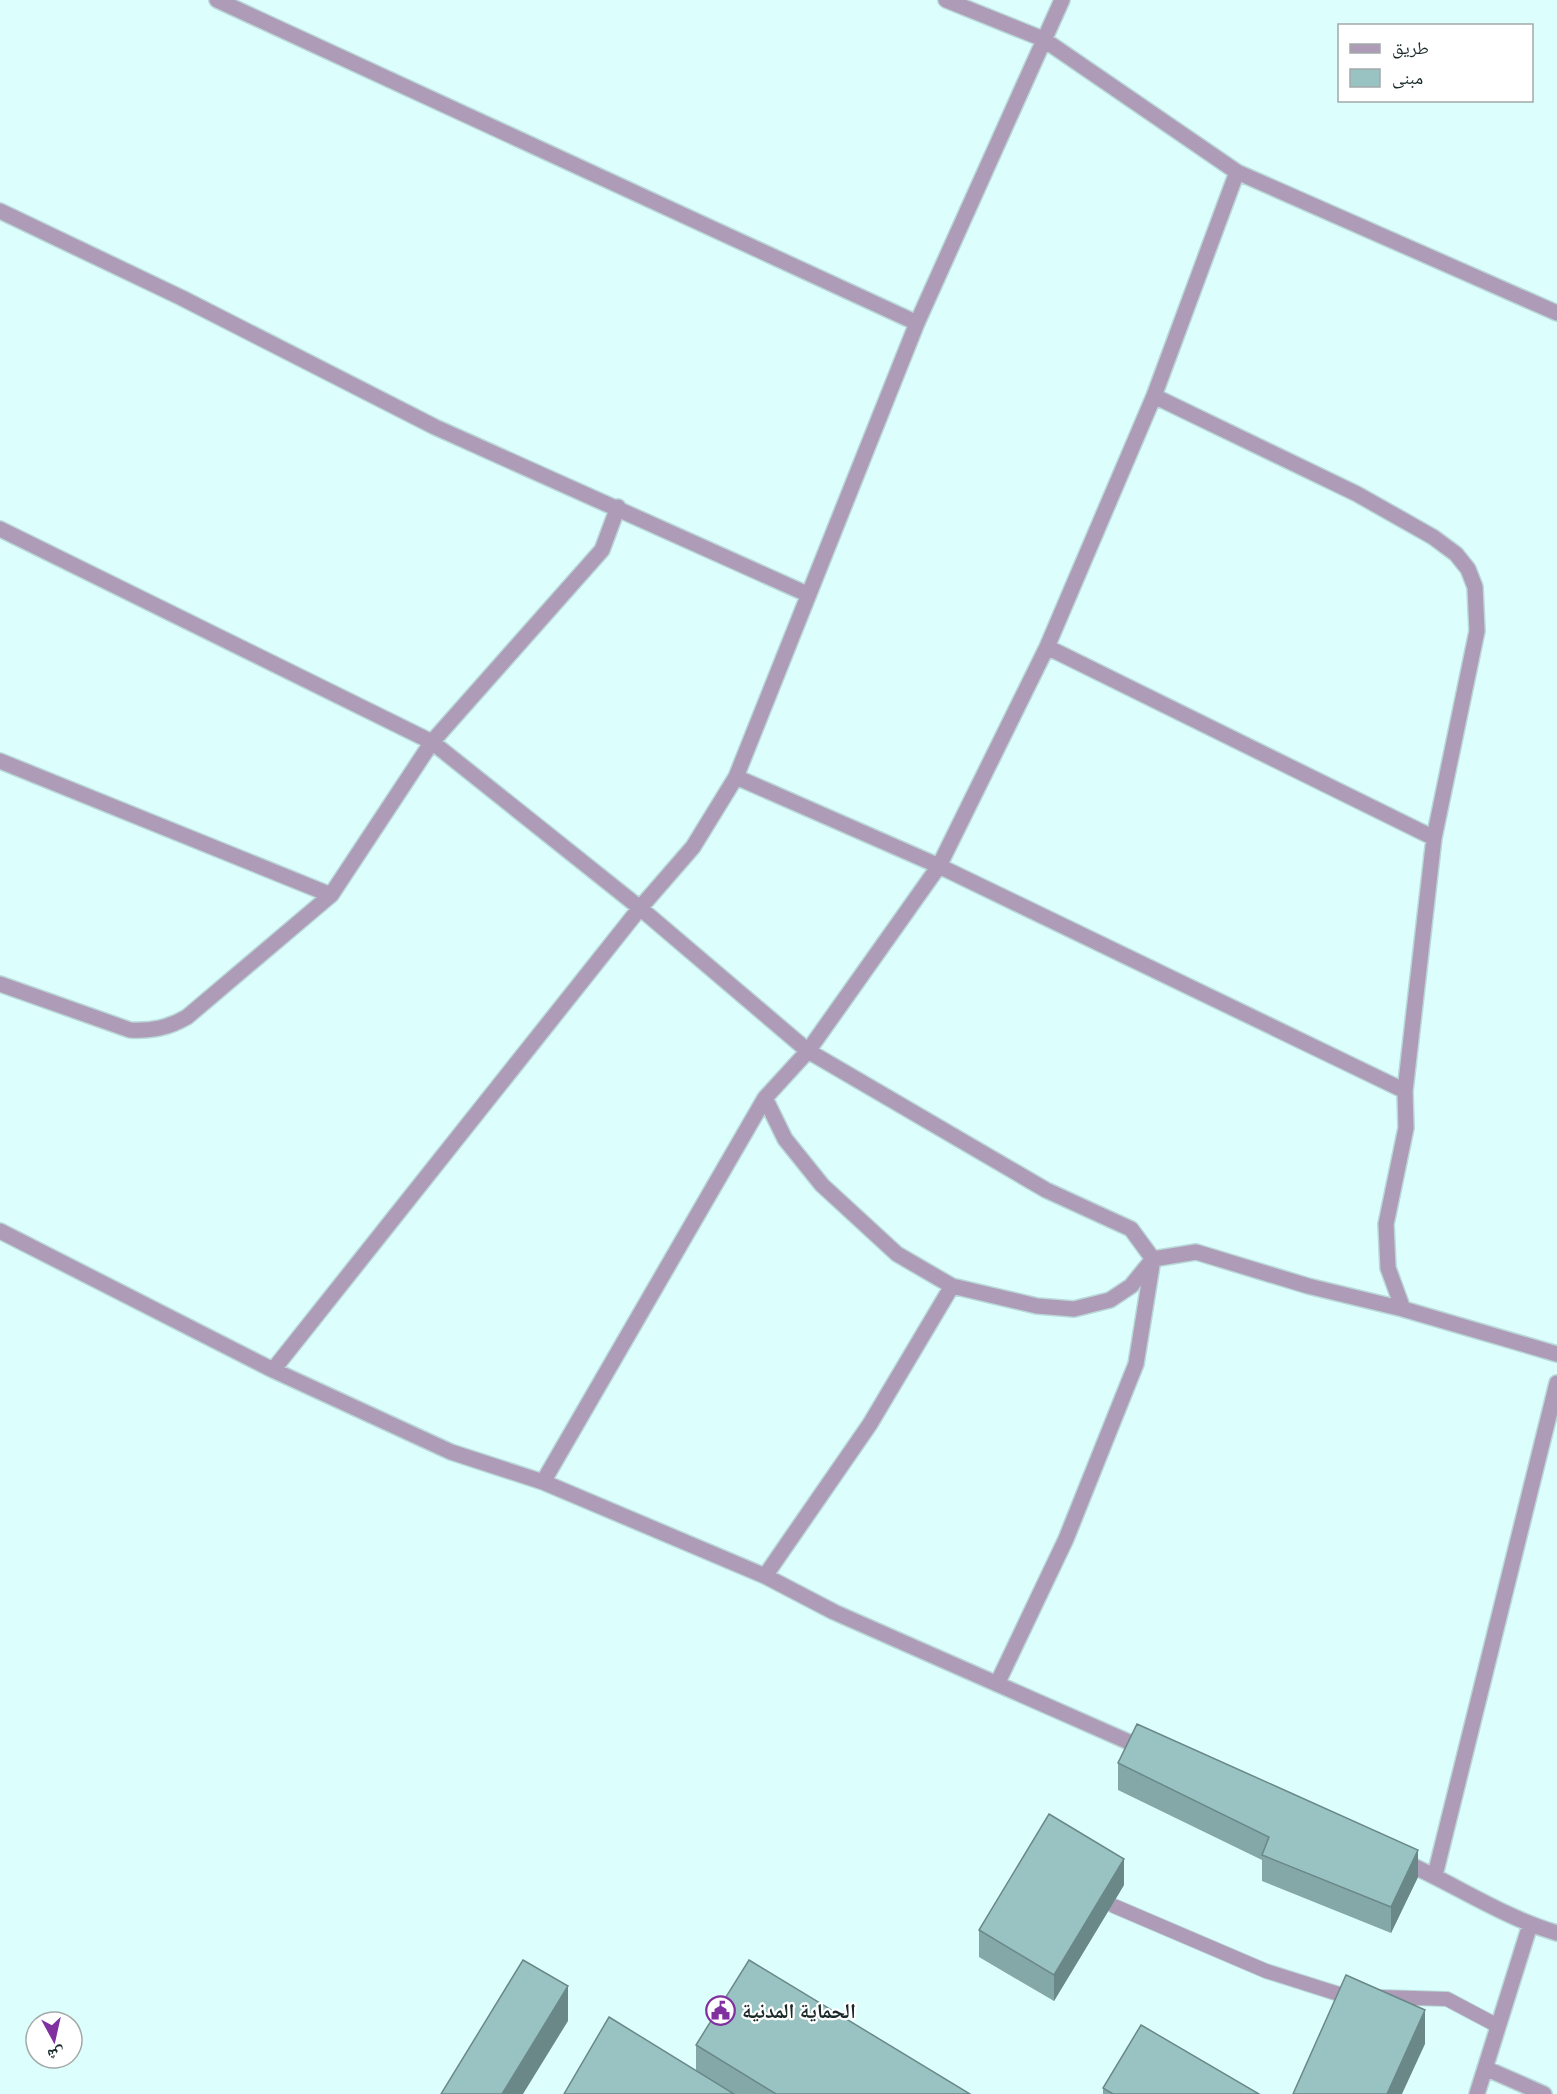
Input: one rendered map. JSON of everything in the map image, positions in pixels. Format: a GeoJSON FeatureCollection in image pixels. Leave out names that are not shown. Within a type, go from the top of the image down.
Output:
{"type":"FeatureCollection","features":[{"type":"Feature","properties":{"kind":"street"},"geometry":{"type":"LineString","coordinates":[[217,0],[917,323]]}},
{"type":"Feature","properties":{"kind":"street"},"geometry":{"type":"LineString","coordinates":[[946,0],[1043,39],[1237,172],[1557,313]]}},
{"type":"Feature","properties":{"kind":"street"},"geometry":{"type":"LineString","coordinates":[[273,1370],[640,908],[693,847],[736,777],[807,594],[917,323],[1062,0]]}},
{"type":"Feature","properties":{"kind":"street"},"geometry":{"type":"LineString","coordinates":[[543,1482],[765,1098],[808,1051],[939,866],[1047,647],[1154,396],[1237,172]]}},
{"type":"Feature","properties":{"kind":"street"},"geometry":{"type":"LineString","coordinates":[[0,211],[182,298],[435,427],[618,507],[807,594]]}},
{"type":"Feature","properties":{"kind":"street"},"geometry":{"type":"LineString","coordinates":[[1154,396],[1357,494],[1432,537],[1456,554],[1468,569],[1475,587],[1478,631],[1434,838],[1405,1091],[1406,1128],[1386,1224],[1388,1268],[1402,1310]]}},
{"type":"Feature","properties":{"kind":"street"},"geometry":{"type":"LineString","coordinates":[[0,984],[130,1029],[150,1031],[171,1026],[188,1017],[331,895],[432,742],[602,550],[618,507]]}},
{"type":"Feature","properties":{"kind":"street"},"geometry":{"type":"LineString","coordinates":[[0,529],[432,742],[640,908],[808,1051],[1046,1190],[1131,1229],[1153,1259],[1136,1364],[1066,1539],[997,1684]]}},
{"type":"Feature","properties":{"kind":"street"},"geometry":{"type":"LineString","coordinates":[[1047,647],[1434,838]]}},
{"type":"Feature","properties":{"kind":"street"},"geometry":{"type":"LineString","coordinates":[[0,762],[331,895]]}},
{"type":"Feature","properties":{"kind":"street"},"geometry":{"type":"LineString","coordinates":[[736,777],[939,866],[1405,1091]]}},
{"type":"Feature","properties":{"kind":"street"},"geometry":{"type":"LineString","coordinates":[[765,1098],[785,1138],[822,1185],[897,1254],[952,1286],[1037,1306],[1074,1309],[1110,1300],[1131,1286],[1153,1259],[1196,1252],[1308,1286],[1557,1354]]}},
{"type":"Feature","properties":{"kind":"street"},"geometry":{"type":"LineString","coordinates":[[0,1231],[273,1370],[451,1452],[543,1482],[765,1576],[834,1612],[1161,1756]]}},
{"type":"Feature","properties":{"kind":"street"},"geometry":{"type":"LineString","coordinates":[[765,1576],[870,1424],[952,1286]]}},
{"type":"Feature","properties":{"kind":"street"},"geometry":{"type":"LineString","coordinates":[[1435,1875],[1557,1383]]}},
{"type":"Feature","properties":{"kind":"street"},"geometry":{"type":"LineString","coordinates":[[1381,1851],[1435,1875],[1530,1925],[1557,1933]]}},
{"type":"Feature","properties":{"kind":"street"},"geometry":{"type":"LineString","coordinates":[[1477,2094],[1530,1925]]}},
{"type":"Feature","properties":{"kind":"street"},"geometry":{"type":"LineString","coordinates":[[1485,2068],[1544,2094]]}},
{"type":"Feature","properties":{"kind":"lane"},"geometry":{"type":"LineString","coordinates":[[1114,1905],[1266,1971],[1345,1996],[1447,1999],[1498,2026]]}},
{"type":"Feature","properties":{"kind":"building"},"geometry":{"type":"Polygon","coordinates":[[[1137,1724],[1418,1850],[1391,1907],[1262,1855],[1269,1837],[1118,1763],[1137,1724]]]}},
{"type":"Feature","properties":{"kind":"building"},"geometry":{"type":"Polygon","coordinates":[[[1049,1814],[1124,1859],[1054,1975],[979,1930],[1049,1814]]]}},
{"type":"Feature","properties":{"kind":"building"},"geometry":{"type":"Polygon","coordinates":[[[523,1960],[568,1986],[502,2094],[441,2094],[523,1960]]]}},
{"type":"Feature","properties":{"kind":"building"},"geometry":{"type":"Polygon","coordinates":[[[749,1960],[970,2094],[776,2094],[696,2045],[749,1960]]]}},
{"type":"Feature","properties":{"kind":"building"},"geometry":{"type":"Polygon","coordinates":[[[1346,1975],[1425,2010],[1387,2094],[1293,2094],[1346,1975]]]}},
{"type":"Feature","properties":{"kind":"building"},"geometry":{"type":"Polygon","coordinates":[[[609,2017],[734,2094],[564,2094],[609,2017]]]}},
{"type":"Feature","properties":{"kind":"building"},"geometry":{"type":"Polygon","coordinates":[[[1141,2025],[1259,2094],[1113,2094],[1103,2088],[1141,2025]]]}},
{"type":"Feature","properties":{"kind":"place","name":"الحماية المدنية"},"geometry":{"type":"Point","coordinates":[721,2010]}}]}
